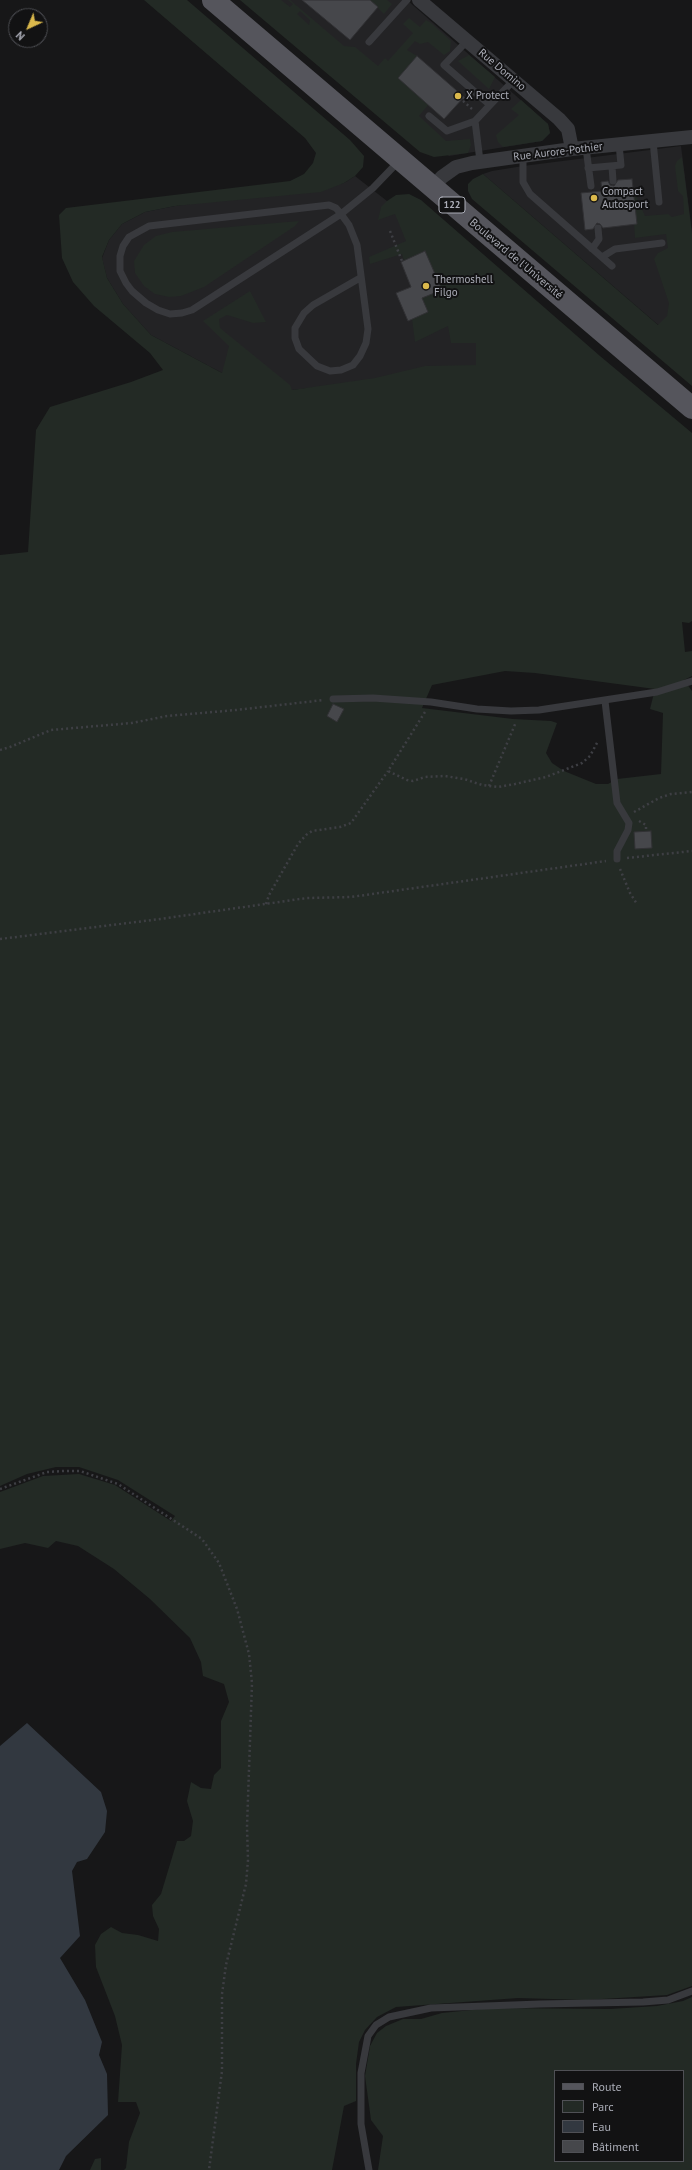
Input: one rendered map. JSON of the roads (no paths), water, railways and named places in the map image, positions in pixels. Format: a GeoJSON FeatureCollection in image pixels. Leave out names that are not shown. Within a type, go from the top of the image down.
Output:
{"type":"FeatureCollection","features":[{"type":"Feature","properties":{"kind":"main road","name":"Boulevard de l'Université"},"geometry":{"type":"LineString","coordinates":[[213,0],[692,408]]}},
{"type":"Feature","properties":{"kind":"street","name":"Rue Domino"},"geometry":{"type":"LineString","coordinates":[[421,1],[514,80],[564,125],[570,135],[572,149]]}},
{"type":"Feature","properties":{"kind":"street","name":"Rue Aurore-Pothier"},"geometry":{"type":"LineString","coordinates":[[432,188],[442,177],[456,167],[480,162],[572,149],[692,137]]}},
{"type":"Feature","properties":{"kind":"lane"},"geometry":{"type":"LineString","coordinates":[[369,42],[407,0]]}},
{"type":"Feature","properties":{"kind":"lane"},"geometry":{"type":"LineString","coordinates":[[467,41],[444,65],[490,105]]}},
{"type":"Feature","properties":{"kind":"lane"},"geometry":{"type":"LineString","coordinates":[[429,116],[447,131],[475,121],[514,80]]}},
{"type":"Feature","properties":{"kind":"lane"},"geometry":{"type":"LineString","coordinates":[[475,121],[480,162]]}},
{"type":"Feature","properties":{"kind":"lane"},"geometry":{"type":"LineString","coordinates":[[653,141],[659,202]]}},
{"type":"Feature","properties":{"kind":"lane"},"geometry":{"type":"LineString","coordinates":[[588,168],[621,165],[619,144]]}},
{"type":"Feature","properties":{"kind":"lane"},"geometry":{"type":"LineString","coordinates":[[586,148],[591,186]]}},
{"type":"Feature","properties":{"kind":"lane"},"geometry":{"type":"LineString","coordinates":[[523,156],[523,182],[530,194],[612,266]]}},
{"type":"Feature","properties":{"kind":"lane"},"geometry":{"type":"LineString","coordinates":[[360,278],[313,305],[298,321],[295,338],[299,349],[317,366],[330,371],[341,370],[353,365],[360,356],[366,343],[368,329],[360,278],[357,245],[349,224],[341,214],[336,208],[329,204],[149,226],[138,230],[123,246],[120,271],[126,283],[146,303],[170,314],[192,310],[341,214],[373,188],[400,160]]}},
{"type":"Feature","properties":{"kind":"lane"},"geometry":{"type":"LineString","coordinates":[[612,166],[613,181]]}},
{"type":"Feature","properties":{"kind":"lane"},"geometry":{"type":"LineString","coordinates":[[592,249],[599,239],[598,228]]}},
{"type":"Feature","properties":{"kind":"lane"},"geometry":{"type":"LineString","coordinates":[[602,257],[615,249],[662,243]]}},
{"type":"Feature","properties":{"kind":"lane"},"geometry":{"type":"LineString","coordinates":[[333,699],[373,698],[431,702],[477,709],[521,711],[605,701],[657,692],[692,681]]}},
{"type":"Feature","properties":{"kind":"lane"},"geometry":{"type":"LineString","coordinates":[[605,701],[617,803],[627,817],[629,823],[628,830],[617,851],[617,859]]}},
{"type":"Feature","properties":{"kind":"lane"},"geometry":{"type":"LineString","coordinates":[[369,2170],[362,2124],[361,2073],[368,2036],[376,2025],[389,2017],[431,2008],[668,2000],[692,1991]]}},
{"type":"Feature","properties":{"kind":"water"},"geometry":{"type":"Polygon","coordinates":[[[27,1723],[101,1792],[107,1811],[105,1832],[87,1859],[77,1862],[72,1871],[80,1936],[60,1958],[85,2000],[102,2042],[99,2055],[107,2074],[108,2115],[66,2156],[59,2170],[0,2170],[0,1746],[27,1723]]]}},
{"type":"Feature","properties":{"kind":"place","name":"X Protect"},"geometry":{"type":"Point","coordinates":[458,96]}},
{"type":"Feature","properties":{"kind":"place","name":"Compact Autosport"},"geometry":{"type":"Point","coordinates":[594,198]}},
{"type":"Feature","properties":{"kind":"place","name":"Thermoshell Filgo"},"geometry":{"type":"Point","coordinates":[426,286]}}]}
